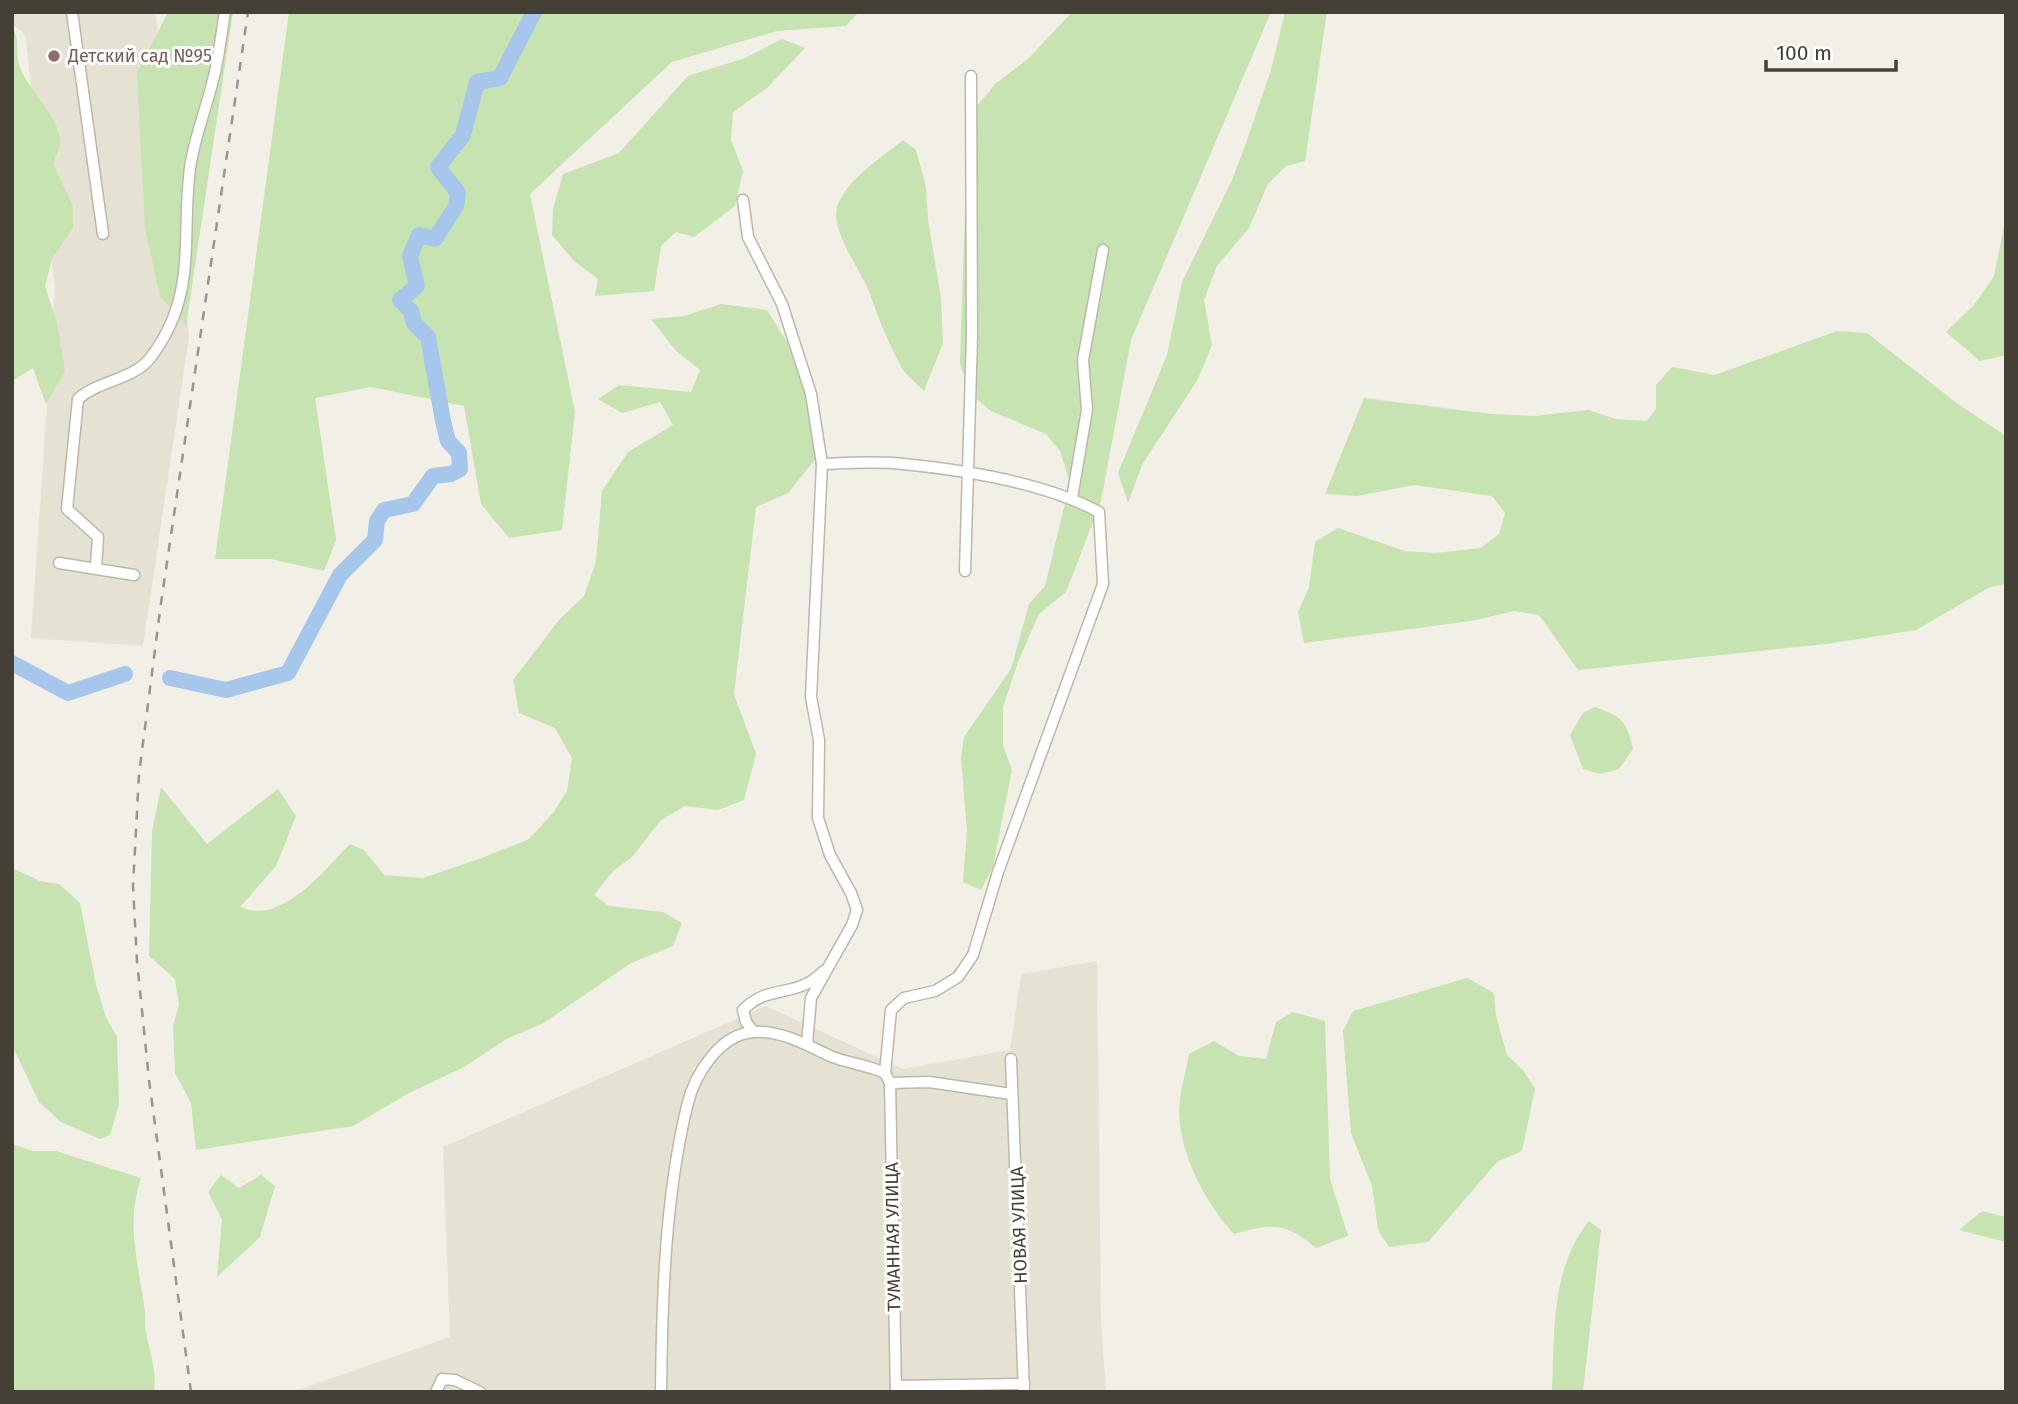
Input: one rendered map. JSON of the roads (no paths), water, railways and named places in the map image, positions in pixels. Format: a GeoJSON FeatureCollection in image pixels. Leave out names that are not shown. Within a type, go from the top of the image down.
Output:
{"type":"FeatureCollection","features":[{"type":"Feature","properties":{"kind":"street"},"geometry":{"type":"LineString","coordinates":[[72,12],[103,234]]}},
{"type":"Feature","properties":{"kind":"street"},"geometry":{"type":"LineString","coordinates":[[96,568],[98,537],[67,509],[78,400],[92,387],[125,376],[149,360],[166,334],[184,287],[190,167],[214,77],[225,12]]}},
{"type":"Feature","properties":{"kind":"street"},"geometry":{"type":"LineString","coordinates":[[965,571],[972,336],[971,76]]}},
{"type":"Feature","properties":{"kind":"street"},"geometry":{"type":"LineString","coordinates":[[743,200],[748,236],[782,304],[811,394],[822,464],[811,696],[819,740],[818,818],[830,855],[851,893],[857,910],[852,925],[811,998],[807,1044]]}},
{"type":"Feature","properties":{"kind":"street"},"geometry":{"type":"LineString","coordinates":[[1072,498],[1087,410],[1083,360],[1103,250]]}},
{"type":"Feature","properties":{"kind":"street"},"geometry":{"type":"LineString","coordinates":[[822,464],[901,463],[968,474],[1072,498],[1099,512],[1103,584],[998,872],[973,955],[958,977],[935,991],[904,998],[891,1010],[884,1073],[890,1083],[929,1082],[1011,1094]]}},
{"type":"Feature","properties":{"kind":"street"},"geometry":{"type":"LineString","coordinates":[[59,563],[134,575]]}},
{"type":"Feature","properties":{"kind":"street"},"geometry":{"type":"LineString","coordinates":[[754,1032],[746,1022],[743,1010],[751,1002],[784,988],[806,985],[827,968]]}},
{"type":"Feature","properties":{"kind":"street"},"geometry":{"type":"LineString","coordinates":[[661,1392],[663,1269],[687,1105],[699,1076],[721,1047],[754,1032],[807,1044],[831,1056],[884,1073]]}},
{"type":"Feature","properties":{"kind":"street","name":"НОВАЯ УЛИЦА"},"geometry":{"type":"LineString","coordinates":[[1011,1059],[1024,1388]]}},
{"type":"Feature","properties":{"kind":"street","name":"ТУМАННАЯ УЛИЦА"},"geometry":{"type":"LineString","coordinates":[[890,1083],[896,1389]]}},
{"type":"Feature","properties":{"kind":"street"},"geometry":{"type":"LineString","coordinates":[[436,1392],[442,1379],[456,1380],[480,1392]]}},
{"type":"Feature","properties":{"kind":"street"},"geometry":{"type":"LineString","coordinates":[[896,1389],[1024,1388]]}},
{"type":"Feature","properties":{"kind":"waterway"},"geometry":{"type":"LineString","coordinates":[[170,678],[226,690],[288,673],[340,575],[375,540],[377,521],[384,510],[413,504],[433,476],[451,474],[460,469],[459,453],[448,441],[443,421],[428,337],[414,323],[411,311],[400,300],[417,286],[410,256],[419,235],[435,239],[456,206],[458,193],[438,167],[463,135],[477,82],[500,78],[534,12]]}},
{"type":"Feature","properties":{"kind":"waterway"},"geometry":{"type":"LineString","coordinates":[[12,663],[68,693],[125,674]]}},
{"type":"Feature","properties":{"kind":"railway"},"geometry":{"type":"LineString","coordinates":[[191,1392],[149,1080],[137,961],[133,886],[139,774],[161,603],[248,12]]}},
{"type":"Feature","properties":{"kind":"place","name":"Детский сад №95"},"geometry":{"type":"Point","coordinates":[54,56]}}]}
